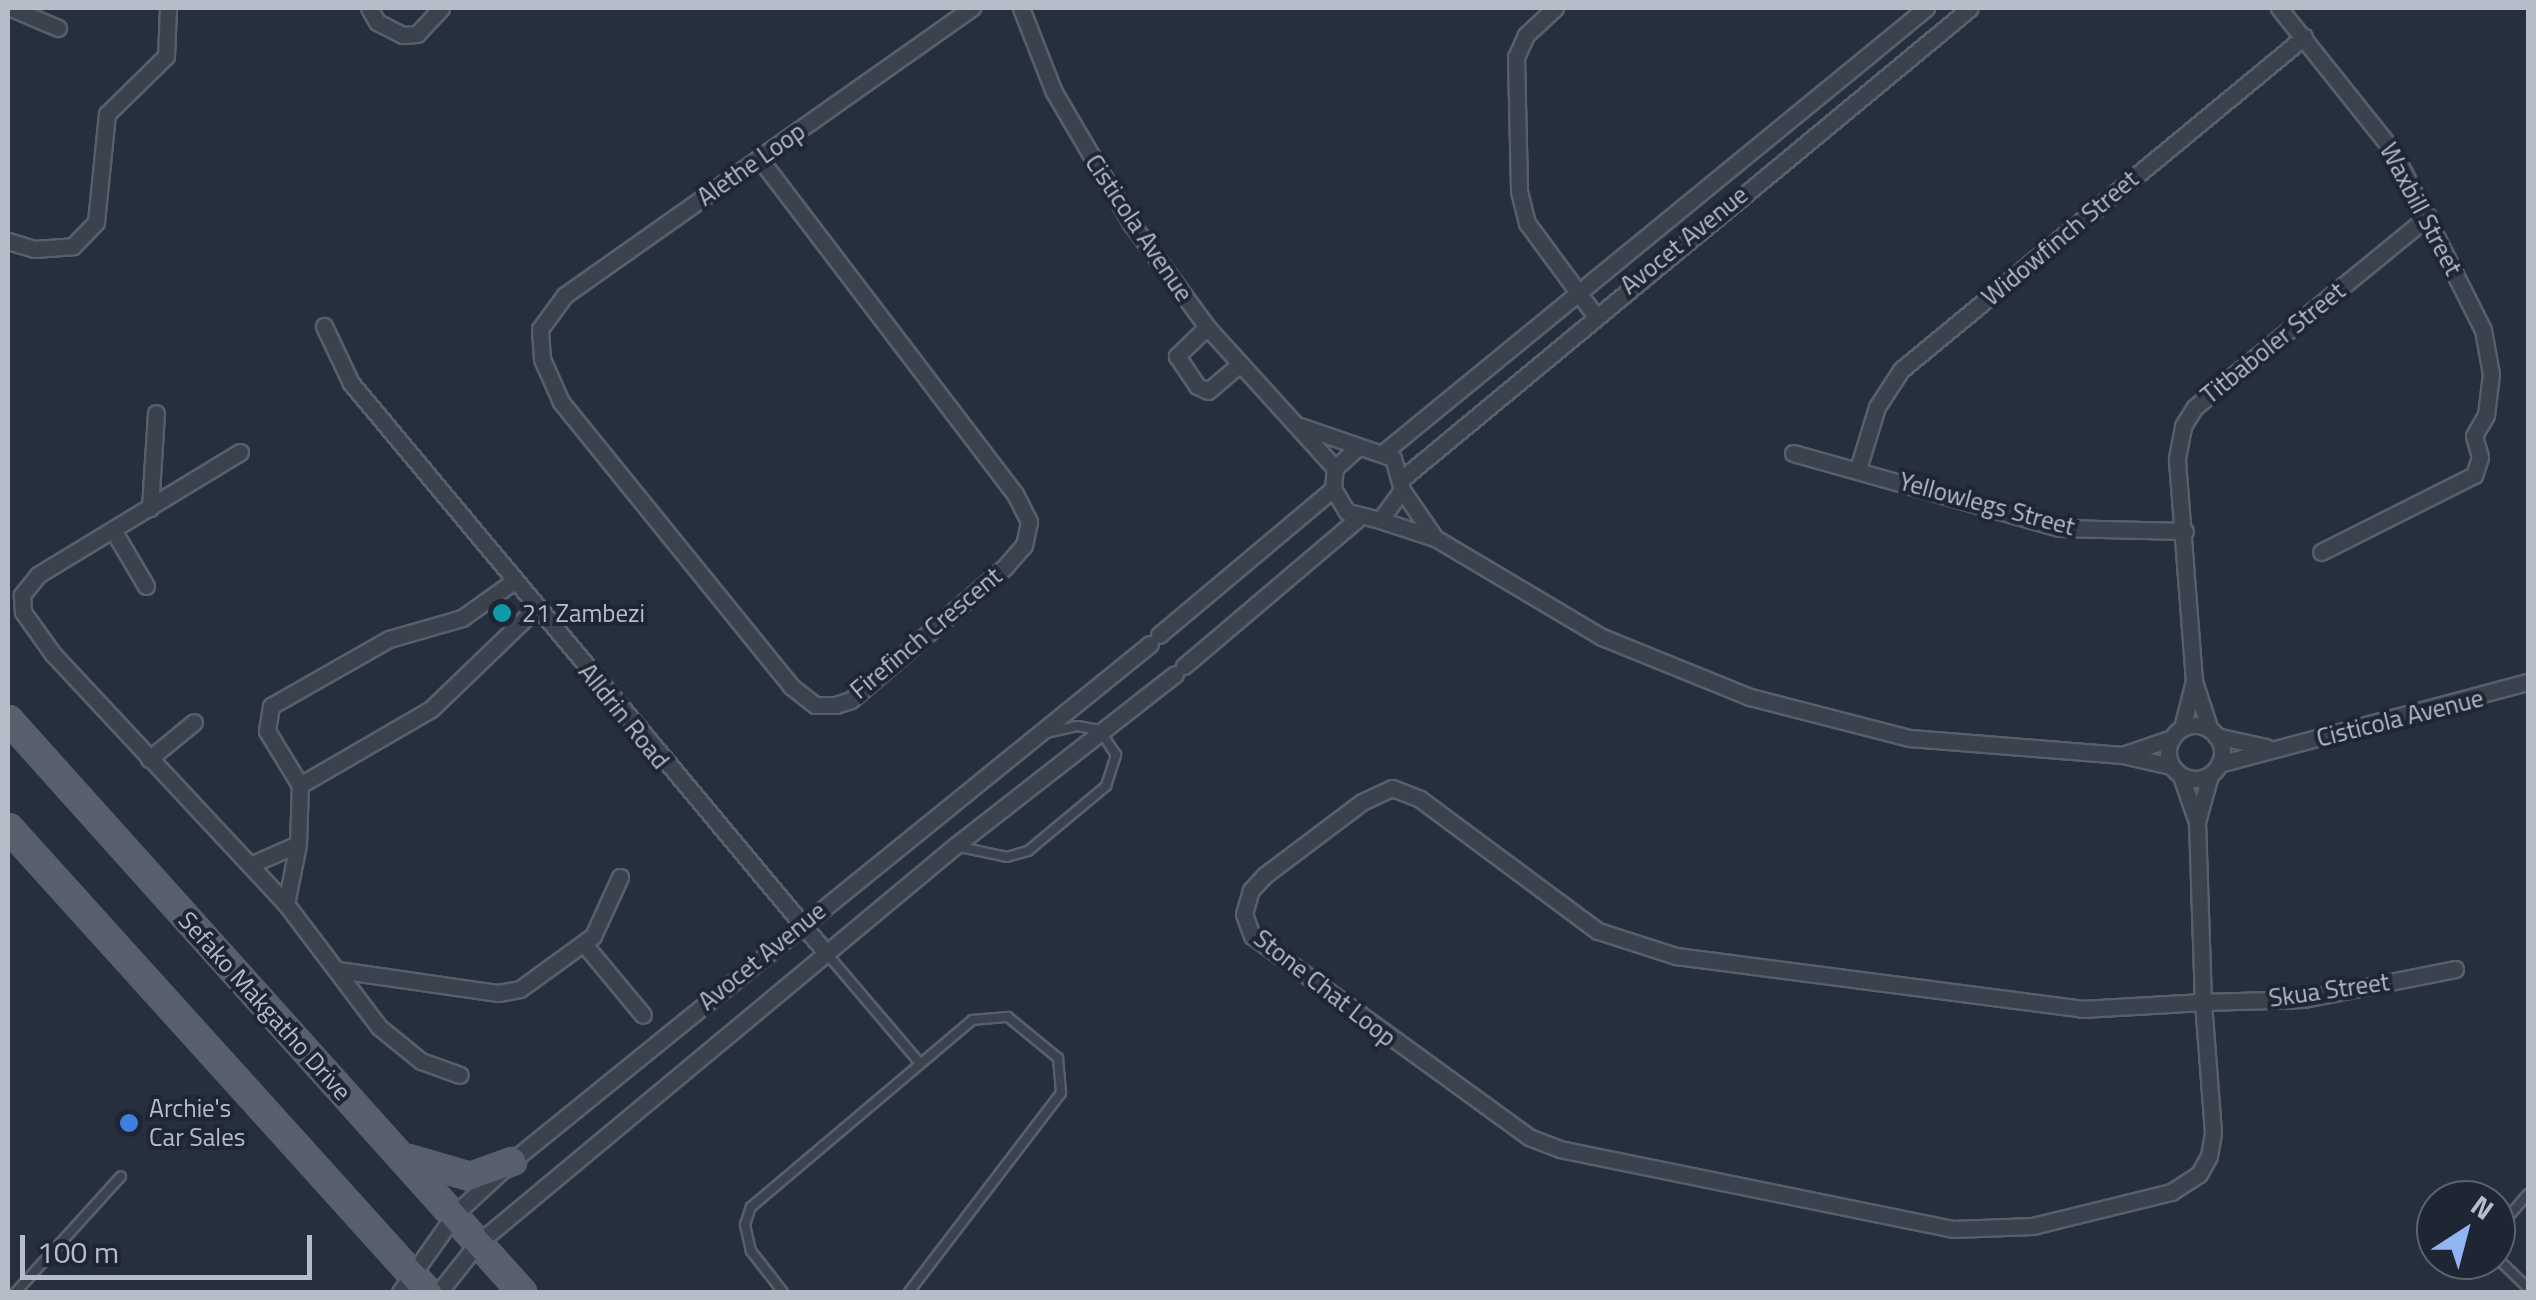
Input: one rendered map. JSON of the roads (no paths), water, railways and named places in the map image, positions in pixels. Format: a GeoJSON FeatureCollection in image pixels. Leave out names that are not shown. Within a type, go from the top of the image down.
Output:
{"type":"FeatureCollection","features":[{"type":"Feature","properties":{"kind":"main road","name":"Sefako Makgatho Drive"},"geometry":{"type":"LineString","coordinates":[[8,719],[522,1292]]}},
{"type":"Feature","properties":{"kind":"main road"},"geometry":{"type":"LineString","coordinates":[[8,827],[413,1286]]}},
{"type":"Feature","properties":{"kind":"main road"},"geometry":{"type":"LineString","coordinates":[[381,1136],[410,1159],[455,1175],[494,1173],[512,1161]]}},
{"type":"Feature","properties":{"kind":"street"},"geometry":{"type":"LineString","coordinates":[[10,8],[58,28]]}},
{"type":"Feature","properties":{"kind":"street"},"geometry":{"type":"LineString","coordinates":[[8,241],[34,249],[72,246],[96,222],[107,114],[166,56],[168,8]]}},
{"type":"Feature","properties":{"kind":"street"},"geometry":{"type":"LineString","coordinates":[[369,8],[377,22],[403,35],[417,34],[441,8]]}},
{"type":"Feature","properties":{"kind":"street","name":"Alethe Loop"},"geometry":{"type":"LineString","coordinates":[[540,329],[566,295],[972,8]]}},
{"type":"Feature","properties":{"kind":"street"},"geometry":{"type":"LineString","coordinates":[[1023,12],[1042,8]]}},
{"type":"Feature","properties":{"kind":"street"},"geometry":{"type":"LineString","coordinates":[[1555,8],[1526,35],[1516,57],[1519,191],[1527,223],[1594,314]]}},
{"type":"Feature","properties":{"kind":"street","name":"Avocet Avenue"},"geometry":{"type":"LineString","coordinates":[[1384,452],[1926,8]]}},
{"type":"Feature","properties":{"kind":"street","name":"Avocet Avenue"},"geometry":{"type":"LineString","coordinates":[[1402,484],[1594,314],[1970,8]]}},
{"type":"Feature","properties":{"kind":"street","name":"Waxbill Street"},"geometry":{"type":"LineString","coordinates":[[2280,8],[2392,151],[2428,216],[2484,330],[2491,397],[2474,436],[2480,457],[2474,474],[2321,552]]}},
{"type":"Feature","properties":{"kind":"street","name":"Cisticola Avenue"},"geometry":{"type":"LineString","coordinates":[[1023,12],[1054,92],[1092,160],[1207,327],[1335,468]]}},
{"type":"Feature","properties":{"kind":"street","name":"Widowfinch Street"},"geometry":{"type":"LineString","coordinates":[[1858,470],[1877,406],[1901,370],[2304,36]]}},
{"type":"Feature","properties":{"kind":"street","name":"Firefinch Crescent"},"geometry":{"type":"LineString","coordinates":[[540,329],[542,359],[561,402],[791,686],[815,705],[852,700],[1005,567],[1024,544],[1029,522],[1016,494],[758,158]]}},
{"type":"Feature","properties":{"kind":"street","name":"Titbaboler Street"},"geometry":{"type":"LineString","coordinates":[[2214,769],[2213,733],[2194,681],[2177,458],[2188,416],[2428,216]]}},
{"type":"Feature","properties":{"kind":"street","name":"Alldrin Road"},"geometry":{"type":"LineString","coordinates":[[324,326],[351,383],[799,926],[827,954]]}},
{"type":"Feature","properties":{"kind":"street"},"geometry":{"type":"LineString","coordinates":[[1207,327],[1178,356],[1198,386],[1208,390],[1240,364]]}},
{"type":"Feature","properties":{"kind":"street"},"geometry":{"type":"LineString","coordinates":[[150,508],[156,413]]}},
{"type":"Feature","properties":{"kind":"street","name":"Cisticola Avenue"},"geometry":{"type":"LineString","coordinates":[[1296,424],[1356,449]]}},
{"type":"Feature","properties":{"kind":"street"},"geometry":{"type":"LineString","coordinates":[[1356,449],[1384,452],[1435,538],[1347,512],[1332,489],[1335,468],[1356,449]]}},
{"type":"Feature","properties":{"kind":"street"},"geometry":{"type":"LineString","coordinates":[[32,627],[21,602],[28,585],[240,452]]}},
{"type":"Feature","properties":{"kind":"street","name":"Yellowlegs Street"},"geometry":{"type":"LineString","coordinates":[[1793,453],[2059,528],[2184,531]]}},
{"type":"Feature","properties":{"kind":"street"},"geometry":{"type":"LineString","coordinates":[[1380,520],[1402,484]]}},
{"type":"Feature","properties":{"kind":"street","name":"Avocet Avenue"},"geometry":{"type":"LineString","coordinates":[[413,1286],[455,1214],[512,1161],[1154,640],[1332,489]]}},
{"type":"Feature","properties":{"kind":"street","name":"Avocet Avenue"},"geometry":{"type":"LineString","coordinates":[[439,1292],[478,1243],[955,846],[1179,670],[1360,517]]}},
{"type":"Feature","properties":{"kind":"street"},"geometry":{"type":"LineString","coordinates":[[114,530],[146,586]]}},
{"type":"Feature","properties":{"kind":"street","name":"Cisticola Avenue"},"geometry":{"type":"LineString","coordinates":[[1435,538],[1602,637],[1750,697],[1910,738],[2122,755],[2176,771],[2214,769],[2270,748],[2385,724],[2528,682]]}},
{"type":"Feature","properties":{"kind":"street"},"geometry":{"type":"LineString","coordinates":[[286,904],[298,844],[300,785],[266,731],[271,706],[389,639],[462,618],[514,581]]}},
{"type":"Feature","properties":{"kind":"street"},"geometry":{"type":"LineString","coordinates":[[8,601],[149,760],[286,904],[397,1046],[460,1074]]}},
{"type":"Feature","properties":{"kind":"street"},"geometry":{"type":"LineString","coordinates":[[300,785],[432,709],[536,608]]}},
{"type":"Feature","properties":{"kind":"street","name":"Titbaboler Street"},"geometry":{"type":"LineString","coordinates":[[2176,771],[2177,733],[2194,681]]}},
{"type":"Feature","properties":{"kind":"street"},"geometry":{"type":"LineString","coordinates":[[149,760],[194,722]]}},
{"type":"Feature","properties":{"kind":"street"},"geometry":{"type":"LineString","coordinates":[[2122,755],[2177,733]]}},
{"type":"Feature","properties":{"kind":"street","name":"Cisticola Avenue"},"geometry":{"type":"LineString","coordinates":[[2177,733],[2213,733],[2270,748]]}},
{"type":"Feature","properties":{"kind":"street","name":"Stone Chat Loop"},"geometry":{"type":"LineString","coordinates":[[2203,1002],[2082,1008],[2010,1004],[1647,950],[1598,931],[1420,799],[1392,788],[1362,802],[1265,875],[1251,890],[1244,914],[1252,936],[1528,1137],[1578,1153],[1953,1229],[2033,1226],[2171,1192],[2199,1174],[2213,1133],[2203,1002],[2197,822],[2214,769]]}},
{"type":"Feature","properties":{"kind":"street","name":"Stone Chat Loop"},"geometry":{"type":"LineString","coordinates":[[2176,771],[2197,822]]}},
{"type":"Feature","properties":{"kind":"street"},"geometry":{"type":"LineString","coordinates":[[250,865],[298,844]]}},
{"type":"Feature","properties":{"kind":"street"},"geometry":{"type":"LineString","coordinates":[[338,970],[509,992],[538,979],[584,944],[599,926],[620,876]]}},
{"type":"Feature","properties":{"kind":"street"},"geometry":{"type":"LineString","coordinates":[[584,944],[643,1015]]}},
{"type":"Feature","properties":{"kind":"street","name":"Skua Street"},"geometry":{"type":"LineString","coordinates":[[2203,1002],[2304,999],[2454,969]]}},
{"type":"Feature","properties":{"kind":"lane"},"geometry":{"type":"LineString","coordinates":[[955,846],[1007,856],[1038,846],[1112,777],[1115,750],[1100,730],[1070,727],[1034,738]]}},
{"type":"Feature","properties":{"kind":"lane"},"geometry":{"type":"LineString","coordinates":[[827,954],[919,1062]]}},
{"type":"Feature","properties":{"kind":"lane"},"geometry":{"type":"LineString","coordinates":[[783,1292],[751,1250],[745,1225],[751,1207],[919,1062],[978,1017],[998,1014],[1051,1049],[1064,1080],[1056,1102],[910,1292]]}},
{"type":"Feature","properties":{"kind":"lane"},"geometry":{"type":"LineString","coordinates":[[18,1292],[121,1176]]}},
{"type":"Feature","properties":{"kind":"place","name":"21 Zambezi"},"geometry":{"type":"Point","coordinates":[502,613]}},
{"type":"Feature","properties":{"kind":"place","name":"Archie's Car Sales"},"geometry":{"type":"Point","coordinates":[129,1123]}}]}
